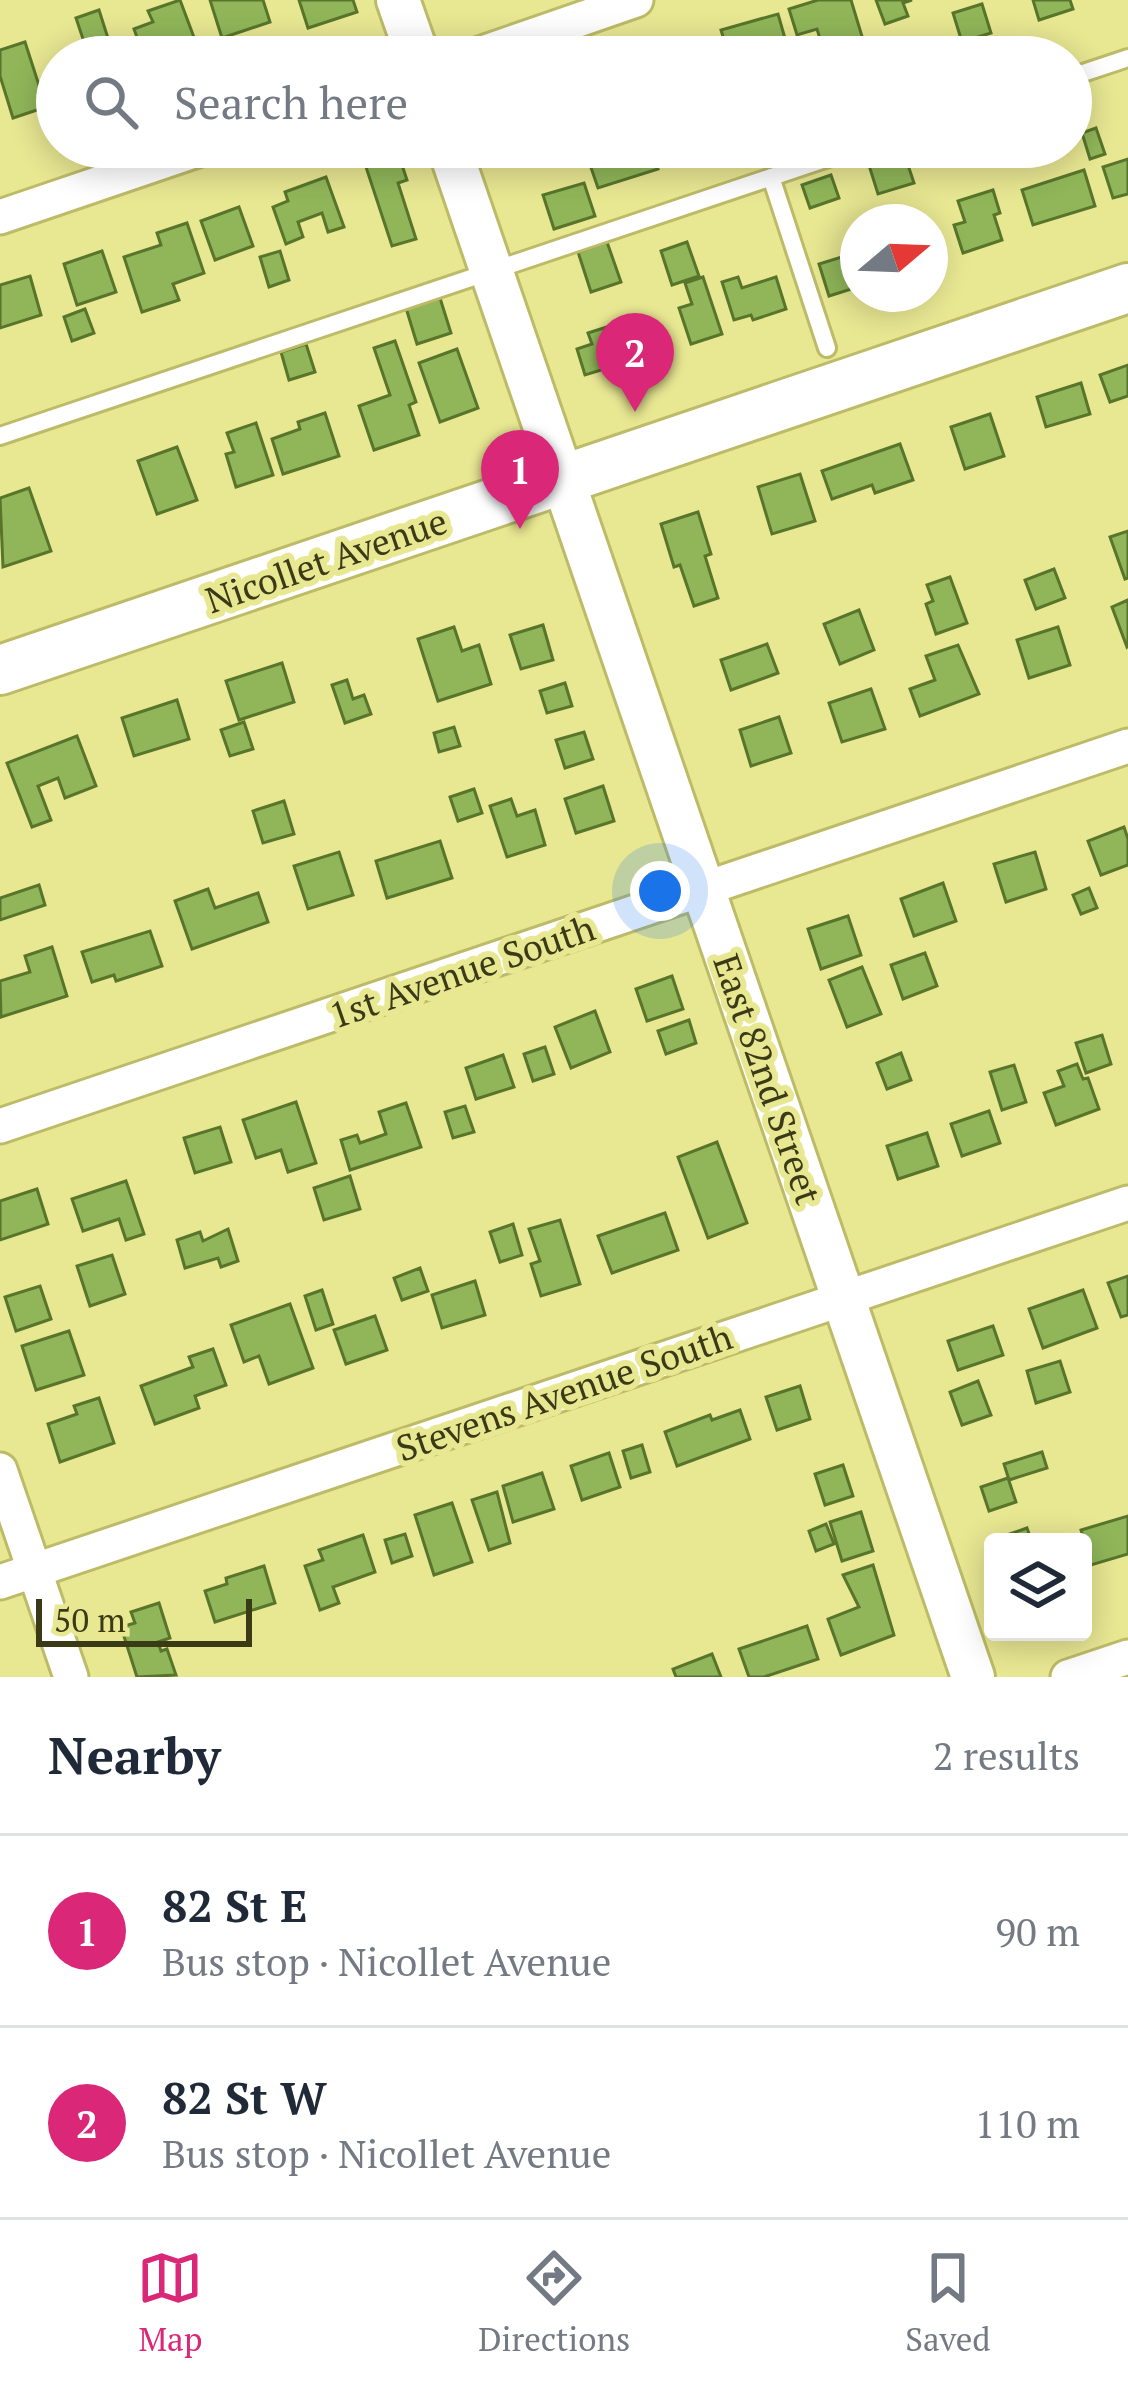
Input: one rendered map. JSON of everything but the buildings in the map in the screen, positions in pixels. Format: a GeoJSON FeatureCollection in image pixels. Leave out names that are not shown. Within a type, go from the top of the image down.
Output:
{"type":"FeatureCollection","features":[{"type":"Feature","properties":{"kind":"main road","name":"Nicollet Avenue"},"geometry":{"type":"LineString","coordinates":[[0,670],[1128,288]]}},
{"type":"Feature","properties":{"kind":"street"},"geometry":{"type":"LineString","coordinates":[[398,0],[411,36]]}},
{"type":"Feature","properties":{"kind":"street"},"geometry":{"type":"LineString","coordinates":[[532,36],[636,0]]}},
{"type":"Feature","properties":{"kind":"street"},"geometry":{"type":"LineString","coordinates":[[0,217],[144,168]]}},
{"type":"Feature","properties":{"kind":"street","name":"East 82nd Street"},"geometry":{"type":"LineString","coordinates":[[455,168],[974,1677]]}},
{"type":"Feature","properties":{"kind":"street","name":"1st Avenue South"},"geometry":{"type":"LineString","coordinates":[[0,1126],[1128,746]]}},
{"type":"Feature","properties":{"kind":"street","name":"Stevens Avenue South"},"geometry":{"type":"LineString","coordinates":[[0,1582],[1128,1203]]}},
{"type":"Feature","properties":{"kind":"street"},"geometry":{"type":"LineString","coordinates":[[0,1470],[71,1677]]}},
{"type":"Feature","properties":{"kind":"street"},"geometry":{"type":"LineString","coordinates":[[1068,1677],[1128,1657]]}},
{"type":"Feature","properties":{"kind":"lane"},"geometry":{"type":"LineString","coordinates":[[1092,70],[1128,58]]}},
{"type":"Feature","properties":{"kind":"lane"},"geometry":{"type":"LineString","coordinates":[[0,436],[798,168]]}},
{"type":"Feature","properties":{"kind":"lane"},"geometry":{"type":"LineString","coordinates":[[771,177],[827,348]]}},
{"type":"Feature","properties":{"kind":"place","name":"82 St W"},"geometry":{"type":"Point","coordinates":[635,412]}},
{"type":"Feature","properties":{"kind":"place","name":"82 St E"},"geometry":{"type":"Point","coordinates":[520,529]}}]}
